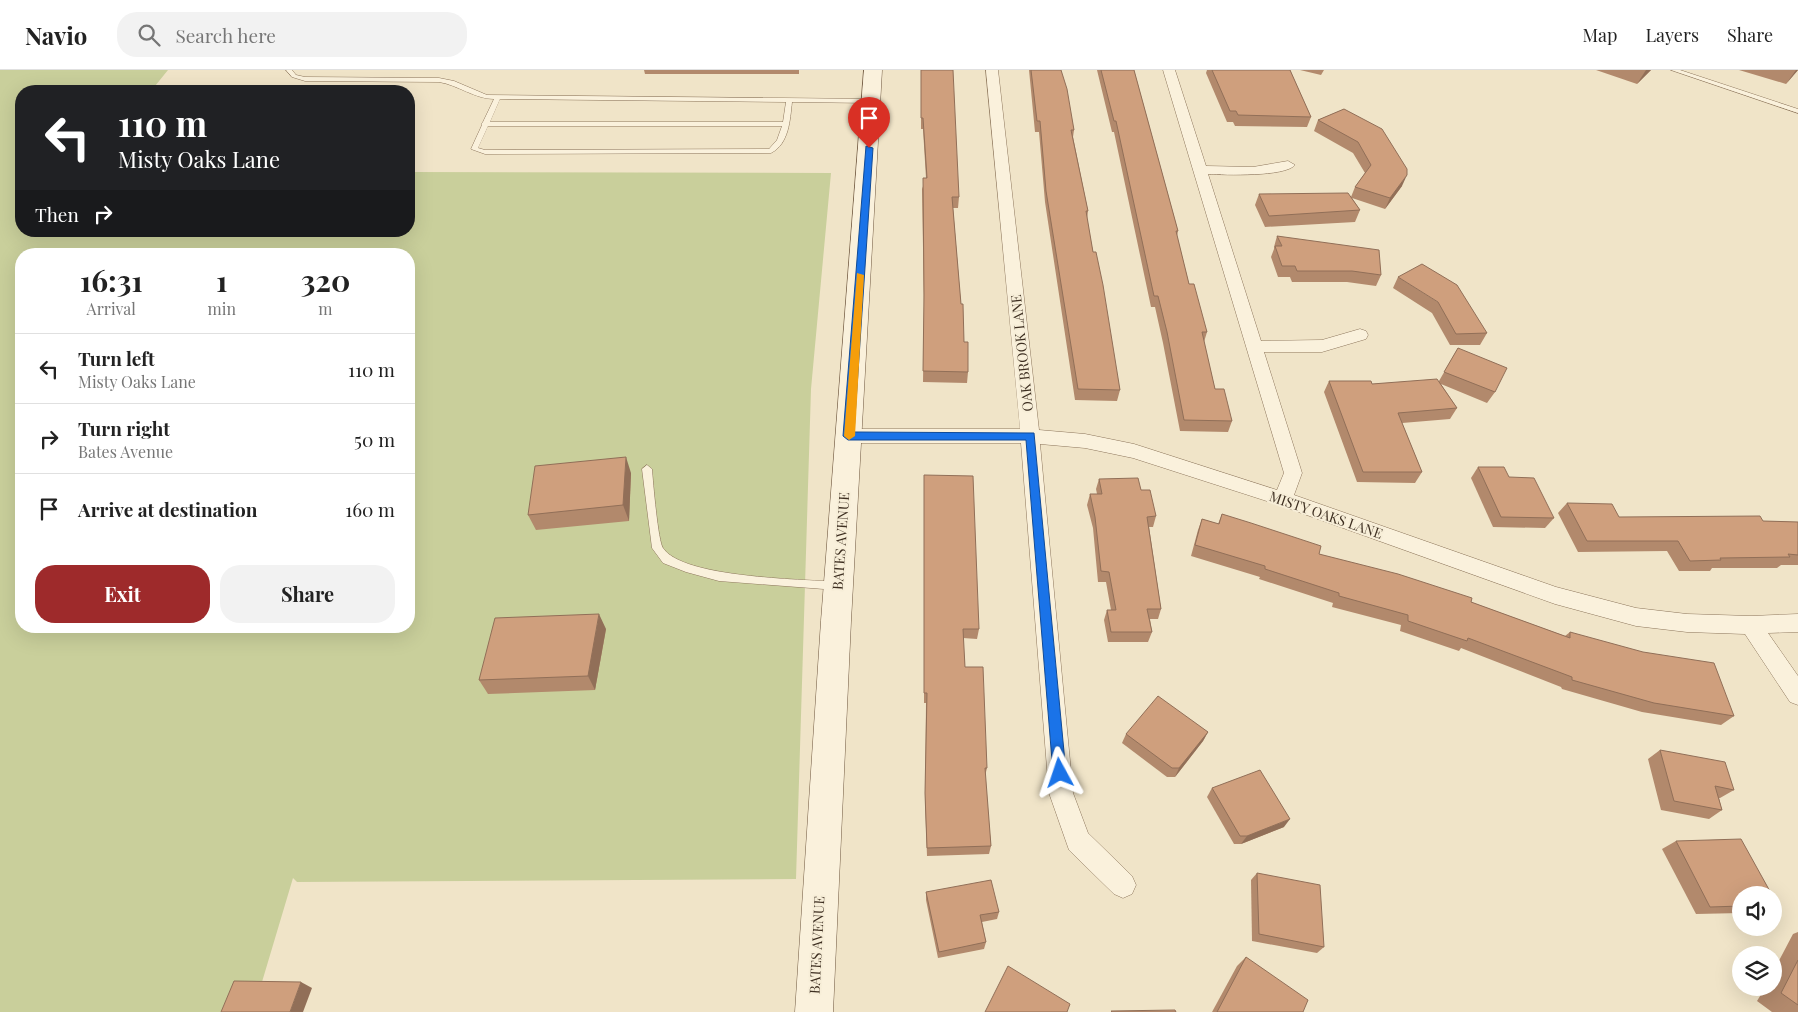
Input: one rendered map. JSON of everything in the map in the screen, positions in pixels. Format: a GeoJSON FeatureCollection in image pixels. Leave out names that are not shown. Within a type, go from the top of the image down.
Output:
{"type":"FeatureCollection","features":[{"type":"Feature","properties":{"kind":"street","name":"BATES AVENUE"},"geometry":{"type":"LineString","coordinates":[[814,1012],[838,586],[873,70]]}},
{"type":"Feature","properties":{"kind":"street","name":"OAK BROOK LANE"},"geometry":{"type":"LineString","coordinates":[[992,70],[1030,436],[1061,793],[1078,842],[1123,885]]}},
{"type":"Feature","properties":{"kind":"street"},"geometry":{"type":"LineString","coordinates":[[1169,70],[1293,473],[1283,499]]}},
{"type":"Feature","properties":{"kind":"street"},"geometry":{"type":"LineString","coordinates":[[1199,170],[1254,171],[1288,165]]}},
{"type":"Feature","properties":{"kind":"street"},"geometry":{"type":"LineString","coordinates":[[1254,347],[1322,346],[1360,335]]}},
{"type":"Feature","properties":{"kind":"street","name":"MISTY OAKS LANE"},"geometry":{"type":"LineString","coordinates":[[848,436],[1030,436],[1085,441],[1134,451],[1283,499],[1564,597],[1636,617],[1687,624],[1751,625],[1798,623]]}},
{"type":"Feature","properties":{"kind":"street"},"geometry":{"type":"LineString","coordinates":[[1751,625],[1798,695]]}},
{"type":"Feature","properties":{"kind":"lane"},"geometry":{"type":"LineString","coordinates":[[289,70],[294,76],[305,79],[440,80],[452,82],[486,97],[872,101]]}},
{"type":"Feature","properties":{"kind":"lane"},"geometry":{"type":"LineString","coordinates":[[1674,70],[1798,111]]}},
{"type":"Feature","properties":{"kind":"lane"},"geometry":{"type":"LineString","coordinates":[[498,97],[474,149],[485,152],[771,152],[781,140],[786,124],[789,101]]}},
{"type":"Feature","properties":{"kind":"lane"},"geometry":{"type":"LineString","coordinates":[[484,124],[786,124]]}},
{"type":"Feature","properties":{"kind":"lane"},"geometry":{"type":"LineString","coordinates":[[647,469],[657,548],[667,560],[686,568],[719,577],[838,586]]}},
{"type":"Feature","properties":{"kind":"green space"},"geometry":{"type":"Polygon","coordinates":[[[0,70],[168,70],[156,85],[15,85],[15,237],[415,237],[415,172],[831,173],[811,389],[796,879],[297,882],[293,878],[253,1012],[0,1012],[0,70]]]}},
{"type":"Feature","properties":{"kind":"building"},"geometry":{"type":"Polygon","coordinates":[[[921,70],[953,70],[959,197],[952,197],[961,304],[963,304],[964,342],[968,342],[968,372],[923,371],[923,178],[927,178],[923,118],[921,118],[921,70]]]}},
{"type":"Feature","properties":{"kind":"building"},"geometry":{"type":"Polygon","coordinates":[[[1031,70],[1061,70],[1067,89],[1074,130],[1071,130],[1088,211],[1086,211],[1093,252],[1096,252],[1103,285],[1120,390],[1078,389],[1046,191],[1040,121],[1037,121],[1031,70]]]}},
{"type":"Feature","properties":{"kind":"building"},"geometry":{"type":"Polygon","coordinates":[[[1101,70],[1134,70],[1178,231],[1176,231],[1189,284],[1194,284],[1207,332],[1202,332],[1215,389],[1224,389],[1232,421],[1184,420],[1167,332],[1158,296],[1154,296],[1116,121],[1114,121],[1101,70]]]}},
{"type":"Feature","properties":{"kind":"building"},"geometry":{"type":"Polygon","coordinates":[[[1212,70],[1290,70],[1311,117],[1238,115],[1236,111],[1230,111],[1212,70]]]}},
{"type":"Feature","properties":{"kind":"building"},"geometry":{"type":"Polygon","coordinates":[[[1344,109],[1382,129],[1407,169],[1407,175],[1390,198],[1355,187],[1371,165],[1358,142],[1318,120],[1344,109]]]}},
{"type":"Feature","properties":{"kind":"building"},"geometry":{"type":"Polygon","coordinates":[[[1348,193],[1360,210],[1269,216],[1259,194],[1348,193]]]}},
{"type":"Feature","properties":{"kind":"building"},"geometry":{"type":"Polygon","coordinates":[[[1277,236],[1379,250],[1381,275],[1352,271],[1297,271],[1295,266],[1282,266],[1275,246],[1282,246],[1277,236]]]}},
{"type":"Feature","properties":{"kind":"building"},"geometry":{"type":"Polygon","coordinates":[[[1422,264],[1457,285],[1487,333],[1456,334],[1438,302],[1398,277],[1422,264]]]}},
{"type":"Feature","properties":{"kind":"building"},"geometry":{"type":"Polygon","coordinates":[[[1458,348],[1507,368],[1495,392],[1444,372],[1458,348]]]}},
{"type":"Feature","properties":{"kind":"building"},"geometry":{"type":"Polygon","coordinates":[[[1437,379],[1457,408],[1398,413],[1422,472],[1363,472],[1329,381],[1371,381],[1372,384],[1437,379]]]}},
{"type":"Feature","properties":{"kind":"building"},"geometry":{"type":"Polygon","coordinates":[[[626,457],[623,505],[528,515],[535,466],[626,457]]]}},
{"type":"Feature","properties":{"kind":"building"},"geometry":{"type":"Polygon","coordinates":[[[1478,467],[1504,467],[1509,477],[1534,478],[1554,518],[1501,517],[1478,467]]]}},
{"type":"Feature","properties":{"kind":"building"},"geometry":{"type":"Polygon","coordinates":[[[924,475],[973,476],[979,629],[963,629],[965,667],[983,667],[987,768],[985,768],[991,846],[927,848],[925,793],[927,693],[924,693],[924,475]]]}},
{"type":"Feature","properties":{"kind":"building"},"geometry":{"type":"Polygon","coordinates":[[[1138,478],[1141,490],[1150,490],[1156,516],[1147,517],[1161,609],[1147,609],[1152,632],[1111,632],[1107,610],[1116,610],[1109,572],[1101,571],[1095,517],[1090,494],[1102,494],[1099,479],[1138,478]]]}},
{"type":"Feature","properties":{"kind":"building"},"geometry":{"type":"Polygon","coordinates":[[[1567,503],[1612,504],[1619,517],[1760,516],[1763,521],[1798,522],[1798,555],[1788,554],[1790,557],[1720,558],[1721,560],[1690,561],[1678,541],[1587,541],[1567,503]]]}},
{"type":"Feature","properties":{"kind":"building"},"geometry":{"type":"Polygon","coordinates":[[[1222,514],[1321,546],[1319,554],[1398,574],[1472,598],[1471,602],[1570,638],[1570,632],[1643,652],[1714,663],[1734,716],[1654,703],[1572,680],[1572,677],[1468,638],[1467,641],[1408,621],[1408,615],[1339,596],[1339,593],[1265,569],[1265,566],[1195,545],[1202,519],[1219,524],[1222,514]]]}},
{"type":"Feature","properties":{"kind":"building"},"geometry":{"type":"Polygon","coordinates":[[[599,614],[588,676],[479,680],[495,618],[599,614]]]}},
{"type":"Feature","properties":{"kind":"building"},"geometry":{"type":"Polygon","coordinates":[[[1158,696],[1208,732],[1179,768],[1172,768],[1126,734],[1158,696]]]}},
{"type":"Feature","properties":{"kind":"building"},"geometry":{"type":"Polygon","coordinates":[[[1660,750],[1725,762],[1734,790],[1715,786],[1722,810],[1674,801],[1660,750]]]}},
{"type":"Feature","properties":{"kind":"building"},"geometry":{"type":"Polygon","coordinates":[[[1260,770],[1290,819],[1247,836],[1240,836],[1212,788],[1260,770]]]}},
{"type":"Feature","properties":{"kind":"building"},"geometry":{"type":"Polygon","coordinates":[[[1741,839],[1767,886],[1732,886],[1732,906],[1710,907],[1676,841],[1741,839]]]}},
{"type":"Feature","properties":{"kind":"building"},"geometry":{"type":"Polygon","coordinates":[[[1257,873],[1320,885],[1324,947],[1259,934],[1257,873]]]}},
{"type":"Feature","properties":{"kind":"building"},"geometry":{"type":"Polygon","coordinates":[[[991,880],[999,912],[980,915],[986,942],[939,952],[926,892],[991,880]]]}},
{"type":"Feature","properties":{"kind":"building"},"geometry":{"type":"Polygon","coordinates":[[[1246,957],[1308,1000],[1303,1012],[1217,1012],[1246,957]]]}},
{"type":"Feature","properties":{"kind":"building"},"geometry":{"type":"Polygon","coordinates":[[[1798,960],[1798,1005],[1782,994],[1798,960]]]}},
{"type":"Feature","properties":{"kind":"building"},"geometry":{"type":"Polygon","coordinates":[[[1008,966],[1070,1004],[1067,1012],[985,1012],[1008,966]]]}},
{"type":"Feature","properties":{"kind":"building"},"geometry":{"type":"Polygon","coordinates":[[[234,981],[301,982],[290,1012],[221,1012],[234,981]]]}},
{"type":"Feature","properties":{"kind":"building"},"geometry":{"type":"Polygon","coordinates":[[[1175,1010],[1176,1012],[1111,1011],[1175,1010]]]}},
{"type":"Feature","properties":{"kind":"slow traffic"},"geometry":{"type":"LineString","coordinates":[[849,436],[860,275]]}},
{"type":"Feature","properties":{"kind":"route"},"geometry":{"type":"LineString","coordinates":[[869,148],[848,436],[1030,436],[1060,773]]}}]}
